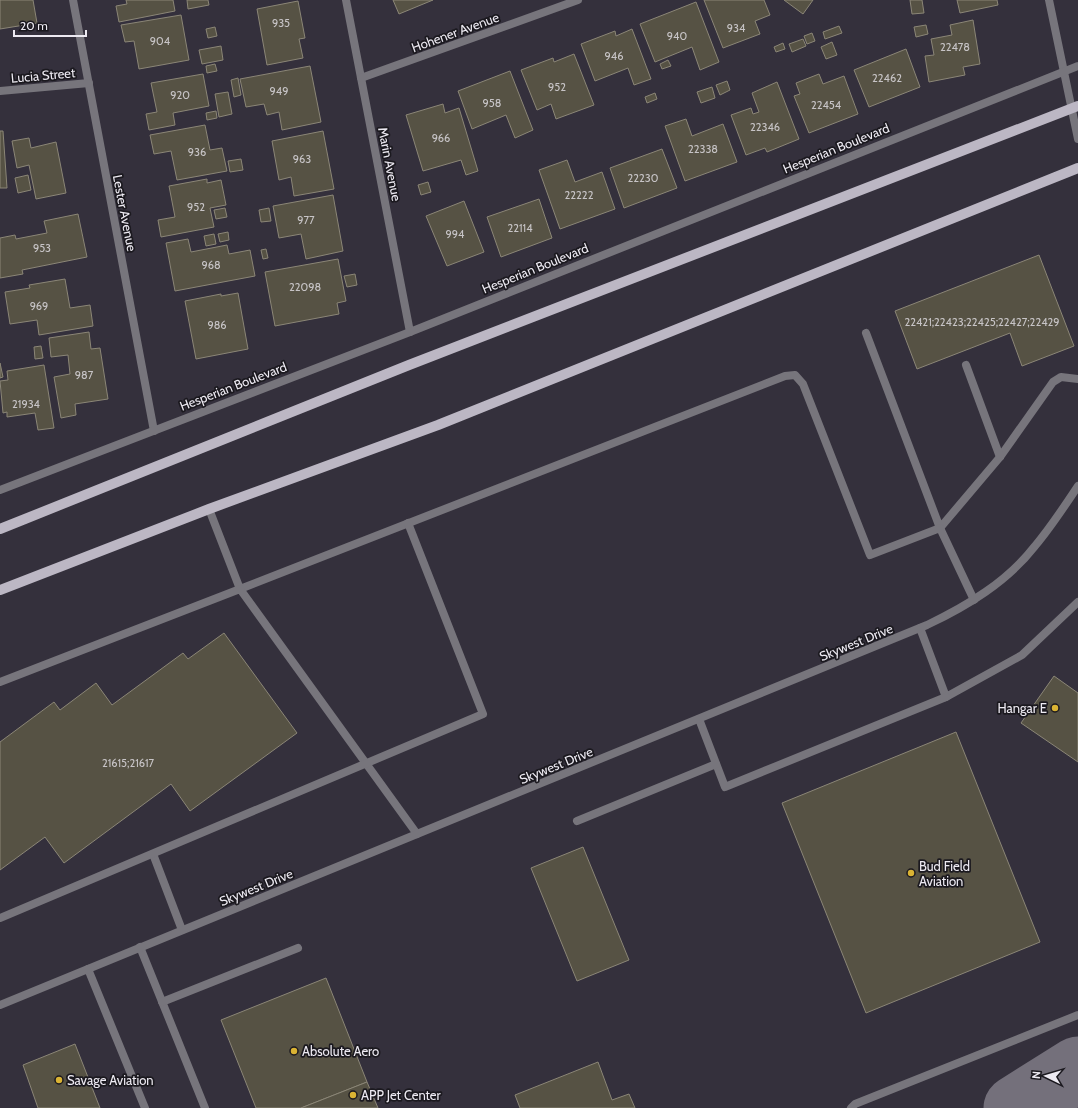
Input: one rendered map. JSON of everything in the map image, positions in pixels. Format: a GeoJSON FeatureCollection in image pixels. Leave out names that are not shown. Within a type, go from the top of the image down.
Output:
{"type":"FeatureCollection","features":[{"type":"Feature","properties":{"kind":"main road"},"geometry":{"type":"LineString","coordinates":[[0,529],[416,362],[1074,108]]}},
{"type":"Feature","properties":{"kind":"main road"},"geometry":{"type":"LineString","coordinates":[[0,590],[438,425],[1078,168]]}},
{"type":"Feature","properties":{"kind":"street","name":"Lester Avenue"},"geometry":{"type":"LineString","coordinates":[[73,0],[154,431]]}},
{"type":"Feature","properties":{"kind":"street","name":"Marin Avenue"},"geometry":{"type":"LineString","coordinates":[[346,0],[410,332]]}},
{"type":"Feature","properties":{"kind":"street","name":"Hohener Avenue"},"geometry":{"type":"LineString","coordinates":[[361,78],[578,0]]}},
{"type":"Feature","properties":{"kind":"street"},"geometry":{"type":"LineString","coordinates":[[1049,0],[1064,71],[1074,108],[1078,139]]}},
{"type":"Feature","properties":{"kind":"street","name":"Hesperian Boulevard"},"geometry":{"type":"LineString","coordinates":[[0,490],[410,332],[1078,66]]}},
{"type":"Feature","properties":{"kind":"street","name":"Lucia Street"},"geometry":{"type":"LineString","coordinates":[[0,91],[89,83]]}},
{"type":"Feature","properties":{"kind":"street"},"geometry":{"type":"LineString","coordinates":[[866,333],[940,528],[974,600]]}},
{"type":"Feature","properties":{"kind":"street"},"geometry":{"type":"LineString","coordinates":[[966,365],[1000,457]]}},
{"type":"Feature","properties":{"kind":"street"},"geometry":{"type":"LineString","coordinates":[[0,682],[785,376],[795,376],[803,384],[870,555],[940,528],[1000,457],[1053,382],[1061,377],[1078,379]]}},
{"type":"Feature","properties":{"kind":"street","name":"Skywest Drive"},"geometry":{"type":"LineString","coordinates":[[0,1005],[699,719],[920,628],[955,612],[974,600],[1011,572],[1035,547],[1078,486]]}},
{"type":"Feature","properties":{"kind":"street"},"geometry":{"type":"LineString","coordinates":[[209,510],[240,589],[417,834]]}},
{"type":"Feature","properties":{"kind":"street"},"geometry":{"type":"LineString","coordinates":[[0,918],[483,714],[408,523]]}},
{"type":"Feature","properties":{"kind":"street"},"geometry":{"type":"LineString","coordinates":[[699,719],[725,787],[946,697],[1022,655],[1078,602]]}},
{"type":"Feature","properties":{"kind":"street"},"geometry":{"type":"LineString","coordinates":[[920,628],[946,697]]}},
{"type":"Feature","properties":{"kind":"street"},"geometry":{"type":"LineString","coordinates":[[577,821],[716,764]]}},
{"type":"Feature","properties":{"kind":"street"},"geometry":{"type":"LineString","coordinates":[[153,854],[182,930]]}},
{"type":"Feature","properties":{"kind":"street"},"geometry":{"type":"LineString","coordinates":[[140,947],[205,1108]]}},
{"type":"Feature","properties":{"kind":"street"},"geometry":{"type":"LineString","coordinates":[[162,1002],[298,948]]}},
{"type":"Feature","properties":{"kind":"street"},"geometry":{"type":"LineString","coordinates":[[88,969],[145,1108]]}},
{"type":"Feature","properties":{"kind":"street"},"geometry":{"type":"LineString","coordinates":[[851,1108],[855,1104],[1078,1015]]}},
{"type":"Feature","properties":{"kind":"building"},"geometry":{"type":"Polygon","coordinates":[[[0,0],[33,0],[37,23],[0,29],[0,0]]]}},
{"type":"Feature","properties":{"kind":"building"},"geometry":{"type":"Polygon","coordinates":[[[126,0],[173,0],[175,11],[119,22],[116,6],[127,4],[126,0]]]}},
{"type":"Feature","properties":{"kind":"building"},"geometry":{"type":"Polygon","coordinates":[[[187,0],[208,0],[209,5],[188,9],[187,0]]]}},
{"type":"Feature","properties":{"kind":"building"},"geometry":{"type":"Polygon","coordinates":[[[393,0],[433,0],[399,14],[393,0]]]}},
{"type":"Feature","properties":{"kind":"building"},"geometry":{"type":"Polygon","coordinates":[[[704,0],[764,0],[770,15],[755,21],[760,34],[723,48],[704,0]]]}},
{"type":"Feature","properties":{"kind":"building"},"geometry":{"type":"Polygon","coordinates":[[[784,0],[813,0],[803,14],[784,0]]]}},
{"type":"Feature","properties":{"kind":"building"},"geometry":{"type":"Polygon","coordinates":[[[910,0],[922,0],[924,13],[912,14],[910,0]]]}},
{"type":"Feature","properties":{"kind":"building"},"geometry":{"type":"Polygon","coordinates":[[[957,0],[997,0],[998,5],[960,13],[957,0]]]}},
{"type":"Feature","properties":{"kind":"building"},"geometry":{"type":"Polygon","coordinates":[[[298,1],[305,38],[299,39],[303,58],[267,65],[257,9],[298,1]]]}},
{"type":"Feature","properties":{"kind":"building"},"geometry":{"type":"Polygon","coordinates":[[[696,2],[719,62],[700,70],[692,47],[655,62],[640,24],[696,2]]]}},
{"type":"Feature","properties":{"kind":"building"},"geometry":{"type":"Polygon","coordinates":[[[181,15],[189,60],[139,69],[134,41],[125,42],[121,25],[181,15]]]}},
{"type":"Feature","properties":{"kind":"building"},"geometry":{"type":"Polygon","coordinates":[[[973,20],[980,64],[963,67],[965,75],[929,82],[925,56],[934,55],[931,39],[952,35],[950,25],[973,20]]]}},
{"type":"Feature","properties":{"kind":"building"},"geometry":{"type":"Polygon","coordinates":[[[926,25],[928,34],[916,37],[914,27],[926,25]]]}},
{"type":"Feature","properties":{"kind":"building"},"geometry":{"type":"Polygon","coordinates":[[[839,26],[842,33],[825,39],[823,32],[839,26]]]}},
{"type":"Feature","properties":{"kind":"building"},"geometry":{"type":"Polygon","coordinates":[[[215,27],[217,36],[208,38],[206,29],[215,27]]]}},
{"type":"Feature","properties":{"kind":"building"},"geometry":{"type":"Polygon","coordinates":[[[632,29],[651,79],[634,85],[628,68],[595,81],[581,44],[615,31],[616,36],[632,29]]]}},
{"type":"Feature","properties":{"kind":"building"},"geometry":{"type":"Polygon","coordinates":[[[812,33],[815,41],[807,44],[804,36],[812,33]]]}},
{"type":"Feature","properties":{"kind":"building"},"geometry":{"type":"Polygon","coordinates":[[[803,39],[806,46],[792,52],[789,44],[803,39]]]}},
{"type":"Feature","properties":{"kind":"building"},"geometry":{"type":"Polygon","coordinates":[[[832,42],[837,55],[826,59],[821,47],[832,42]]]}},
{"type":"Feature","properties":{"kind":"building"},"geometry":{"type":"Polygon","coordinates":[[[783,43],[785,49],[776,52],[774,47],[783,43]]]}},
{"type":"Feature","properties":{"kind":"building"},"geometry":{"type":"Polygon","coordinates":[[[221,46],[223,60],[202,64],[199,50],[221,46]]]}},
{"type":"Feature","properties":{"kind":"building"},"geometry":{"type":"Polygon","coordinates":[[[906,49],[920,87],[869,107],[854,70],[906,49]]]}},
{"type":"Feature","properties":{"kind":"building"},"geometry":{"type":"Polygon","coordinates":[[[574,54],[594,105],[556,119],[551,104],[537,110],[521,70],[553,58],[554,62],[574,54]]]}},
{"type":"Feature","properties":{"kind":"building"},"geometry":{"type":"Polygon","coordinates":[[[668,60],[671,66],[662,69],[660,64],[668,60]]]}},
{"type":"Feature","properties":{"kind":"building"},"geometry":{"type":"Polygon","coordinates":[[[215,64],[217,71],[207,73],[206,66],[215,64]]]}},
{"type":"Feature","properties":{"kind":"building"},"geometry":{"type":"Polygon","coordinates":[[[310,66],[321,122],[282,130],[279,112],[267,115],[264,104],[246,107],[240,79],[310,66]]]}},
{"type":"Feature","properties":{"kind":"building"},"geometry":{"type":"Polygon","coordinates":[[[510,71],[533,130],[515,138],[506,115],[472,129],[458,91],[510,71]]]}},
{"type":"Feature","properties":{"kind":"building"},"geometry":{"type":"Polygon","coordinates":[[[203,74],[209,106],[173,113],[175,125],[149,130],[146,114],[157,112],[151,83],[203,74]]]}},
{"type":"Feature","properties":{"kind":"building"},"geometry":{"type":"Polygon","coordinates":[[[819,74],[823,84],[844,76],[858,114],[809,133],[794,96],[800,94],[796,83],[819,74]]]}},
{"type":"Feature","properties":{"kind":"building"},"geometry":{"type":"Polygon","coordinates":[[[238,78],[241,95],[234,97],[231,80],[238,78]]]}},
{"type":"Feature","properties":{"kind":"building"},"geometry":{"type":"Polygon","coordinates":[[[727,81],[730,90],[720,95],[716,85],[727,81]]]}},
{"type":"Feature","properties":{"kind":"building"},"geometry":{"type":"Polygon","coordinates":[[[777,82],[799,139],[767,152],[765,148],[746,155],[731,115],[751,108],[753,114],[759,112],[752,93],[777,82]]]}},
{"type":"Feature","properties":{"kind":"building"},"geometry":{"type":"Polygon","coordinates":[[[712,87],[715,98],[701,103],[697,92],[712,87]]]}},
{"type":"Feature","properties":{"kind":"building"},"geometry":{"type":"Polygon","coordinates":[[[228,92],[232,114],[219,117],[215,94],[228,92]]]}},
{"type":"Feature","properties":{"kind":"building"},"geometry":{"type":"Polygon","coordinates":[[[655,93],[657,99],[647,103],[645,97],[655,93]]]}},
{"type":"Feature","properties":{"kind":"building"},"geometry":{"type":"Polygon","coordinates":[[[443,104],[445,113],[459,108],[478,171],[466,175],[461,160],[423,171],[406,115],[443,104]]]}},
{"type":"Feature","properties":{"kind":"building"},"geometry":{"type":"Polygon","coordinates":[[[216,111],[217,118],[207,120],[206,113],[216,111]]]}},
{"type":"Feature","properties":{"kind":"building"},"geometry":{"type":"Polygon","coordinates":[[[686,119],[692,136],[723,124],[737,162],[685,181],[665,126],[686,119]]]}},
{"type":"Feature","properties":{"kind":"building"},"geometry":{"type":"Polygon","coordinates":[[[205,125],[210,150],[222,148],[227,171],[177,180],[171,151],[154,154],[150,135],[205,125]]]}},
{"type":"Feature","properties":{"kind":"building"},"geometry":{"type":"Polygon","coordinates":[[[0,131],[3,131],[7,188],[0,188],[0,131]]]}},
{"type":"Feature","properties":{"kind":"building"},"geometry":{"type":"Polygon","coordinates":[[[323,131],[334,189],[294,196],[291,177],[279,180],[272,141],[323,131]]]}},
{"type":"Feature","properties":{"kind":"building"},"geometry":{"type":"Polygon","coordinates":[[[29,138],[31,148],[56,142],[66,193],[36,199],[29,165],[17,168],[12,141],[29,138]]]}},
{"type":"Feature","properties":{"kind":"building"},"geometry":{"type":"Polygon","coordinates":[[[662,149],[677,188],[624,208],[610,168],[662,149]]]}},
{"type":"Feature","properties":{"kind":"building"},"geometry":{"type":"Polygon","coordinates":[[[241,159],[243,170],[230,172],[228,161],[241,159]]]}},
{"type":"Feature","properties":{"kind":"building"},"geometry":{"type":"Polygon","coordinates":[[[567,160],[575,182],[602,172],[615,209],[560,229],[539,170],[567,160]]]}},
{"type":"Feature","properties":{"kind":"building"},"geometry":{"type":"Polygon","coordinates":[[[28,175],[31,190],[18,193],[15,178],[28,175]]]}},
{"type":"Feature","properties":{"kind":"building"},"geometry":{"type":"Polygon","coordinates":[[[207,179],[207,183],[221,180],[226,205],[210,208],[214,227],[161,237],[158,220],[175,217],[169,186],[207,179]]]}},
{"type":"Feature","properties":{"kind":"building"},"geometry":{"type":"Polygon","coordinates":[[[428,182],[431,192],[421,195],[418,185],[428,182]]]}},
{"type":"Feature","properties":{"kind":"building"},"geometry":{"type":"Polygon","coordinates":[[[333,195],[343,251],[306,259],[301,234],[279,238],[273,206],[333,195]]]}},
{"type":"Feature","properties":{"kind":"building"},"geometry":{"type":"Polygon","coordinates":[[[539,199],[552,238],[501,257],[487,217],[539,199]]]}},
{"type":"Feature","properties":{"kind":"building"},"geometry":{"type":"Polygon","coordinates":[[[464,201],[484,252],[447,266],[426,216],[464,201]]]}},
{"type":"Feature","properties":{"kind":"building"},"geometry":{"type":"Polygon","coordinates":[[[225,208],[227,217],[216,219],[214,210],[225,208]]]}},
{"type":"Feature","properties":{"kind":"building"},"geometry":{"type":"Polygon","coordinates":[[[269,208],[271,221],[261,222],[259,210],[269,208]]]}},
{"type":"Feature","properties":{"kind":"building"},"geometry":{"type":"Polygon","coordinates":[[[78,214],[87,257],[22,270],[23,274],[0,278],[0,238],[15,235],[16,239],[47,233],[44,221],[78,214]]]}},
{"type":"Feature","properties":{"kind":"building"},"geometry":{"type":"Polygon","coordinates":[[[228,232],[229,240],[220,242],[218,234],[228,232]]]}},
{"type":"Feature","properties":{"kind":"building"},"geometry":{"type":"Polygon","coordinates":[[[214,234],[216,244],[206,246],[204,236],[214,234]]]}},
{"type":"Feature","properties":{"kind":"building"},"geometry":{"type":"Polygon","coordinates":[[[188,239],[191,252],[227,245],[229,254],[250,250],[255,276],[175,291],[166,243],[188,239]]]}},
{"type":"Feature","properties":{"kind":"building"},"geometry":{"type":"Polygon","coordinates":[[[266,249],[268,258],[263,259],[261,250],[266,249]]]}},
{"type":"Feature","properties":{"kind":"building"},"geometry":{"type":"Polygon","coordinates":[[[1039,255],[1074,346],[1022,366],[1010,333],[917,369],[895,311],[1039,255]]]}},
{"type":"Feature","properties":{"kind":"building"},"geometry":{"type":"Polygon","coordinates":[[[338,259],[346,301],[337,303],[339,314],[275,326],[265,272],[338,259]]]}},
{"type":"Feature","properties":{"kind":"building"},"geometry":{"type":"Polygon","coordinates":[[[355,274],[357,285],[347,287],[344,276],[355,274]]]}},
{"type":"Feature","properties":{"kind":"building"},"geometry":{"type":"Polygon","coordinates":[[[65,279],[70,308],[90,305],[93,326],[39,335],[37,320],[10,324],[5,292],[30,288],[29,285],[65,279]]]}},
{"type":"Feature","properties":{"kind":"building"},"geometry":{"type":"Polygon","coordinates":[[[238,293],[248,349],[196,359],[185,301],[221,294],[221,296],[238,293]]]}},
{"type":"Feature","properties":{"kind":"building"},"geometry":{"type":"Polygon","coordinates":[[[89,332],[91,349],[100,348],[108,399],[75,404],[76,415],[61,418],[54,377],[70,374],[68,355],[51,357],[49,338],[89,332]]]}},
{"type":"Feature","properties":{"kind":"building"},"geometry":{"type":"Polygon","coordinates":[[[41,346],[43,358],[35,359],[34,347],[41,346]]]}},
{"type":"Feature","properties":{"kind":"building"},"geometry":{"type":"Polygon","coordinates":[[[0,363],[3,377],[0,378],[0,363]]]}},
{"type":"Feature","properties":{"kind":"building"},"geometry":{"type":"Polygon","coordinates":[[[44,365],[54,428],[38,430],[35,413],[7,417],[7,412],[3,413],[0,381],[8,380],[7,371],[44,365]]]}},
{"type":"Feature","properties":{"kind":"building"},"geometry":{"type":"Polygon","coordinates":[[[224,633],[297,733],[190,811],[171,784],[64,863],[45,837],[0,870],[0,742],[54,702],[60,710],[96,683],[112,705],[183,653],[188,659],[224,633]]]}},
{"type":"Feature","properties":{"kind":"building","name":"Hangar E"},"geometry":{"type":"Polygon","coordinates":[[[1054,676],[1078,693],[1078,762],[1021,723],[1054,676]]]}},
{"type":"Feature","properties":{"kind":"building","name":"Bud Field Aviation"},"geometry":{"type":"Polygon","coordinates":[[[956,732],[1040,942],[866,1013],[782,803],[956,732]]]}},
{"type":"Feature","properties":{"kind":"building"},"geometry":{"type":"Polygon","coordinates":[[[583,847],[629,960],[577,981],[531,868],[583,847]]]}},
{"type":"Feature","properties":{"kind":"building","name":"Absolute Aero"},"geometry":{"type":"Polygon","coordinates":[[[326,978],[367,1082],[301,1108],[256,1108],[221,1020],[326,978]]]}},
{"type":"Feature","properties":{"kind":"building","name":"Savage Aviation"},"geometry":{"type":"Polygon","coordinates":[[[75,1044],[100,1108],[38,1108],[23,1065],[75,1044]]]}},
{"type":"Feature","properties":{"kind":"building"},"geometry":{"type":"Polygon","coordinates":[[[598,1062],[612,1100],[629,1094],[635,1108],[520,1108],[515,1095],[598,1062]]]}},
{"type":"Feature","properties":{"kind":"building","name":"APP Jet Center"},"geometry":{"type":"Polygon","coordinates":[[[367,1082],[378,1108],[301,1108],[367,1082]]]}},
{"type":"Feature","properties":{"kind":"taxiway"},"geometry":{"type":"LineString","coordinates":[[1016,1108],[1078,1069]]}},
{"type":"Feature","properties":{"kind":"place","name":"Hangar E"},"geometry":{"type":"Point","coordinates":[1055,708]}},
{"type":"Feature","properties":{"kind":"place","name":"Bud Field Aviation"},"geometry":{"type":"Point","coordinates":[911,873]}},
{"type":"Feature","properties":{"kind":"place","name":"Absolute Aero"},"geometry":{"type":"Point","coordinates":[294,1051]}},
{"type":"Feature","properties":{"kind":"place","name":"Savage Aviation"},"geometry":{"type":"Point","coordinates":[59,1080]}},
{"type":"Feature","properties":{"kind":"place","name":"APP Jet Center"},"geometry":{"type":"Point","coordinates":[353,1095]}}]}
